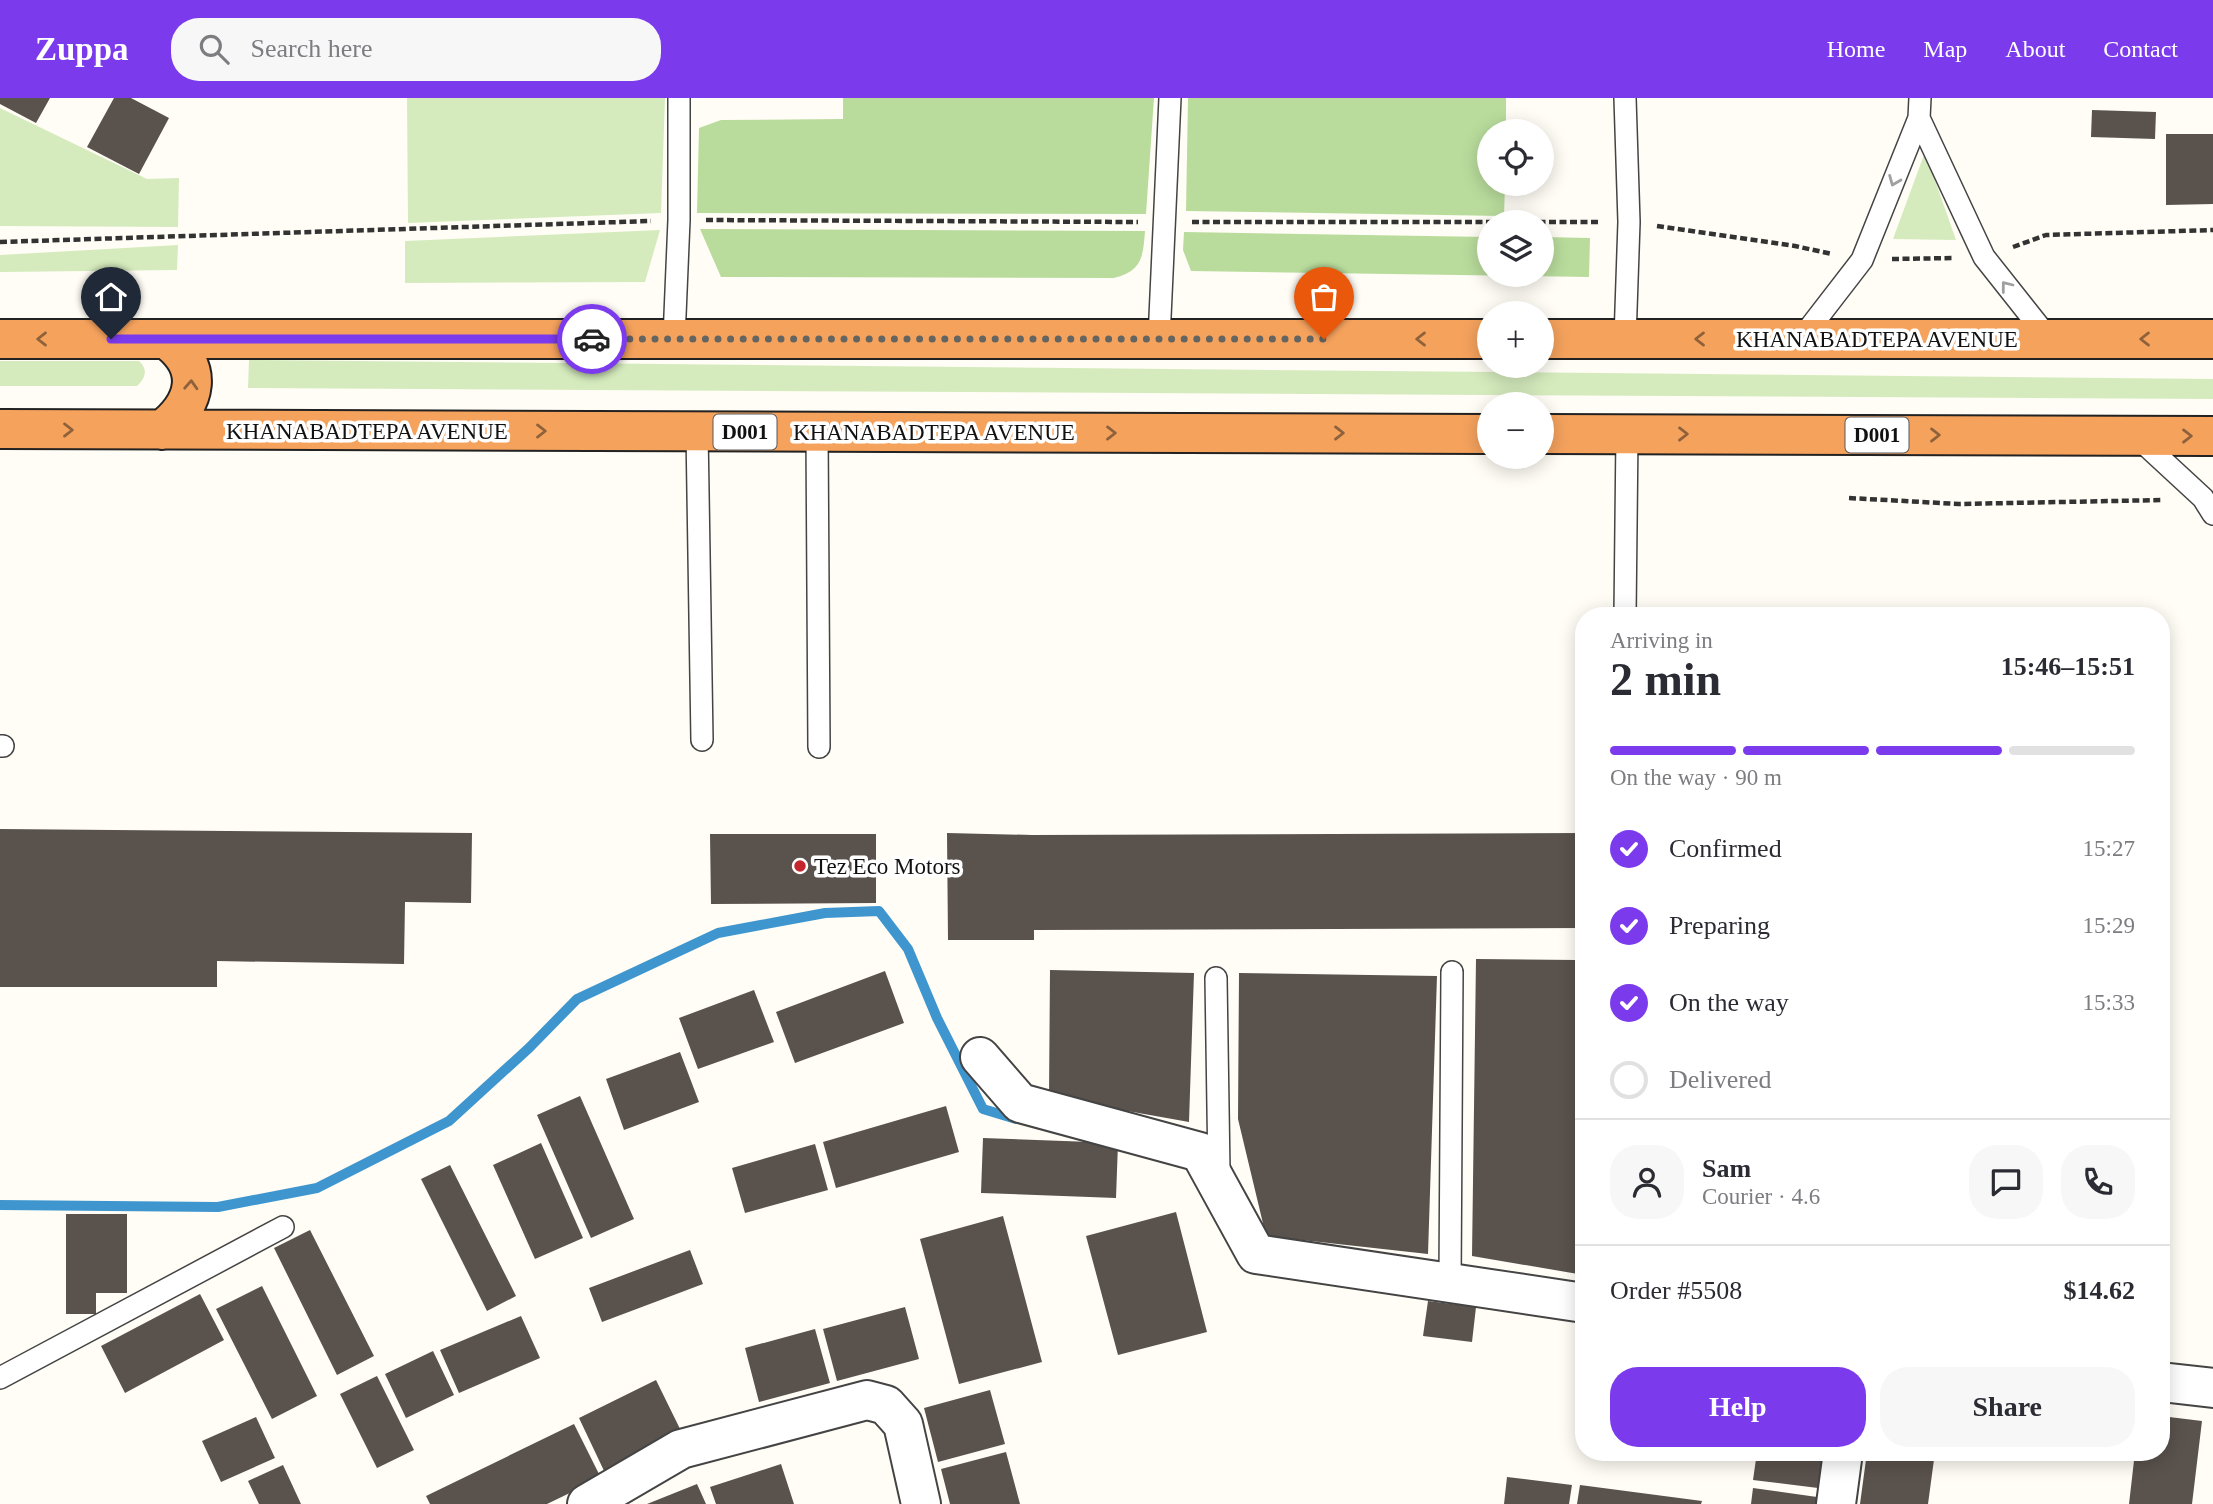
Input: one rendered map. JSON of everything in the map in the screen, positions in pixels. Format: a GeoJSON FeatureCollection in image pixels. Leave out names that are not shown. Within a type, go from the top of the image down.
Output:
{"type":"FeatureCollection","features":[{"type":"Feature","properties":{"kind":"highway"},"geometry":{"type":"LineString","coordinates":[[0,339],[1477,339]]}},
{"type":"Feature","properties":{"kind":"highway"},"geometry":{"type":"LineString","coordinates":[[162,430],[184,411],[192,383],[191,369],[177,347],[166,339]]}},
{"type":"Feature","properties":{"kind":"highway","name":"KHANABADTEPA AVENUE"},"geometry":{"type":"LineString","coordinates":[[1554,339],[2213,339]]}},
{"type":"Feature","properties":{"kind":"highway","name":"KHANABADTEPA AVENUE"},"geometry":{"type":"LineString","coordinates":[[0,429],[1477,434]]}},
{"type":"Feature","properties":{"kind":"highway","name":"D001"},"geometry":{"type":"LineString","coordinates":[[1554,434],[2213,436]]}},
{"type":"Feature","properties":{"kind":"street"},"geometry":{"type":"LineString","coordinates":[[980,1057],[1020,1103],[1200,1152],[1256,1254],[1575,1302]]}},
{"type":"Feature","properties":{"kind":"street"},"geometry":{"type":"LineString","coordinates":[[2170,1383],[2213,1388]]}},
{"type":"Feature","properties":{"kind":"street"},"geometry":{"type":"LineString","coordinates":[[587,1504],[681,1449],[867,1401],[886,1405],[903,1424],[921,1504]]}},
{"type":"Feature","properties":{"kind":"street"},"geometry":{"type":"LineString","coordinates":[[1836,1504],[1842,1461]]}},
{"type":"Feature","properties":{"kind":"lane"},"geometry":{"type":"LineString","coordinates":[[674,339],[679,220],[679,98]]}},
{"type":"Feature","properties":{"kind":"lane"},"geometry":{"type":"LineString","coordinates":[[1158,339],[1170,98]]}},
{"type":"Feature","properties":{"kind":"lane"},"geometry":{"type":"LineString","coordinates":[[1625,98],[1629,222],[1625,339]]}},
{"type":"Feature","properties":{"kind":"lane"},"geometry":{"type":"LineString","coordinates":[[1920,108],[1984,257],[2049,339]]}},
{"type":"Feature","properties":{"kind":"lane"},"geometry":{"type":"LineString","coordinates":[[1801,339],[1862,260],[1920,108]]}},
{"type":"Feature","properties":{"kind":"lane"},"geometry":{"type":"LineString","coordinates":[[697,431],[702,740]]}},
{"type":"Feature","properties":{"kind":"lane"},"geometry":{"type":"LineString","coordinates":[[817,432],[820,747]]}},
{"type":"Feature","properties":{"kind":"lane"},"geometry":{"type":"LineString","coordinates":[[1625,607],[1627,434]]}},
{"type":"Feature","properties":{"kind":"lane"},"geometry":{"type":"LineString","coordinates":[[2135,436],[2208,506]]}},
{"type":"Feature","properties":{"kind":"lane"},"geometry":{"type":"LineString","coordinates":[[1450,1283],[1452,972]]}},
{"type":"Feature","properties":{"kind":"lane"},"geometry":{"type":"LineString","coordinates":[[1216,978],[1219,1186]]}},
{"type":"Feature","properties":{"kind":"lane"},"geometry":{"type":"LineString","coordinates":[[0,1378],[284,1227]]}},
{"type":"Feature","properties":{"kind":"path"},"geometry":{"type":"LineString","coordinates":[[0,242],[679,220],[1629,222],[1795,246],[1862,260],[1984,257],[2046,235],[2213,230]]}},
{"type":"Feature","properties":{"kind":"path"},"geometry":{"type":"LineString","coordinates":[[1849,498],[1959,504],[2208,506]]}},
{"type":"Feature","properties":{"kind":"green space"},"geometry":{"type":"Polygon","coordinates":[[[407,98],[665,98],[661,213],[408,223],[407,98]]]}},
{"type":"Feature","properties":{"kind":"green space"},"geometry":{"type":"Polygon","coordinates":[[[843,98],[1154,98],[1146,214],[697,213],[699,128],[721,120],[843,119],[843,98]]]}},
{"type":"Feature","properties":{"kind":"green space"},"geometry":{"type":"Polygon","coordinates":[[[1188,98],[1506,98],[1506,119],[1477,119],[1477,196],[1505,196],[1504,210],[1477,210],[1477,216],[1186,211],[1188,98]]]}},
{"type":"Feature","properties":{"kind":"green space"},"geometry":{"type":"Polygon","coordinates":[[[0,108],[147,179],[179,178],[178,227],[0,226],[0,108]]]}},
{"type":"Feature","properties":{"kind":"green space"},"geometry":{"type":"Polygon","coordinates":[[[1925,152],[1956,240],[1893,239],[1925,152]]]}},
{"type":"Feature","properties":{"kind":"green space"},"geometry":{"type":"Polygon","coordinates":[[[700,229],[1145,231],[1142,255],[1136,267],[1114,278],[721,277],[700,229]]]}},
{"type":"Feature","properties":{"kind":"green space"},"geometry":{"type":"Polygon","coordinates":[[[660,230],[645,282],[405,283],[405,241],[660,230]]]}},
{"type":"Feature","properties":{"kind":"green space"},"geometry":{"type":"Polygon","coordinates":[[[1184,232],[1477,237],[1477,275],[1191,271],[1183,250],[1184,232]]]}},
{"type":"Feature","properties":{"kind":"green space"},"geometry":{"type":"Polygon","coordinates":[[[1554,237],[1590,238],[1589,277],[1554,276],[1554,237]]]}},
{"type":"Feature","properties":{"kind":"green space"},"geometry":{"type":"Polygon","coordinates":[[[178,245],[177,270],[0,272],[0,255],[178,245]]]}},
{"type":"Feature","properties":{"kind":"green space"},"geometry":{"type":"Polygon","coordinates":[[[249,360],[1477,372],[1477,378],[1554,378],[1554,373],[2213,379],[2213,399],[1554,395],[1554,392],[1477,392],[1477,395],[248,388],[249,360]]]}},
{"type":"Feature","properties":{"kind":"green space"},"geometry":{"type":"Polygon","coordinates":[[[0,361],[139,361],[145,374],[137,386],[0,386],[0,361]]]}},
{"type":"Feature","properties":{"kind":"building"},"geometry":{"type":"Polygon","coordinates":[[[0,98],[50,98],[36,123],[0,104],[0,98]]]}},
{"type":"Feature","properties":{"kind":"building"},"geometry":{"type":"Polygon","coordinates":[[[114,98],[131,98],[169,118],[139,174],[87,147],[114,98]]]}},
{"type":"Feature","properties":{"kind":"building"},"geometry":{"type":"Polygon","coordinates":[[[2092,110],[2156,112],[2155,139],[2091,137],[2092,110]]]}},
{"type":"Feature","properties":{"kind":"building"},"geometry":{"type":"Polygon","coordinates":[[[2166,134],[2213,134],[2213,204],[2166,205],[2166,134]]]}},
{"type":"Feature","properties":{"kind":"building"},"geometry":{"type":"Polygon","coordinates":[[[0,829],[472,833],[471,903],[405,902],[404,964],[217,961],[217,987],[0,987],[0,829]]]}},
{"type":"Feature","properties":{"kind":"building"},"geometry":{"type":"Polygon","coordinates":[[[947,833],[1575,833],[1575,928],[1034,930],[1034,940],[948,940],[947,833]]]}},
{"type":"Feature","properties":{"kind":"building"},"geometry":{"type":"Polygon","coordinates":[[[710,834],[876,834],[876,903],[711,904],[710,834]]]}},
{"type":"Feature","properties":{"kind":"building"},"geometry":{"type":"Polygon","coordinates":[[[1476,959],[1575,960],[1575,1273],[1472,1256],[1476,959]]]}},
{"type":"Feature","properties":{"kind":"building"},"geometry":{"type":"Polygon","coordinates":[[[1050,970],[1194,973],[1189,1122],[1049,1097],[1050,970]]]}},
{"type":"Feature","properties":{"kind":"building"},"geometry":{"type":"Polygon","coordinates":[[[885,971],[904,1023],[795,1063],[776,1012],[885,971]]]}},
{"type":"Feature","properties":{"kind":"building"},"geometry":{"type":"Polygon","coordinates":[[[1239,973],[1437,976],[1428,1254],[1266,1236],[1238,1119],[1239,973]]]}},
{"type":"Feature","properties":{"kind":"building"},"geometry":{"type":"Polygon","coordinates":[[[754,990],[774,1042],[698,1069],[679,1018],[754,990]]]}},
{"type":"Feature","properties":{"kind":"building"},"geometry":{"type":"Polygon","coordinates":[[[680,1052],[699,1102],[624,1130],[606,1079],[680,1052]]]}},
{"type":"Feature","properties":{"kind":"building"},"geometry":{"type":"Polygon","coordinates":[[[580,1096],[634,1219],[591,1238],[537,1115],[580,1096]]]}},
{"type":"Feature","properties":{"kind":"building"},"geometry":{"type":"Polygon","coordinates":[[[946,1106],[959,1152],[836,1188],[823,1142],[946,1106]]]}},
{"type":"Feature","properties":{"kind":"building"},"geometry":{"type":"Polygon","coordinates":[[[983,1138],[1118,1143],[1116,1198],[981,1193],[983,1138]]]}},
{"type":"Feature","properties":{"kind":"building"},"geometry":{"type":"Polygon","coordinates":[[[541,1143],[583,1238],[535,1259],[493,1165],[541,1143]]]}},
{"type":"Feature","properties":{"kind":"building"},"geometry":{"type":"Polygon","coordinates":[[[815,1144],[828,1190],[745,1213],[732,1168],[815,1144]]]}},
{"type":"Feature","properties":{"kind":"building"},"geometry":{"type":"Polygon","coordinates":[[[450,1165],[516,1296],[487,1311],[421,1179],[450,1165]]]}},
{"type":"Feature","properties":{"kind":"building"},"geometry":{"type":"Polygon","coordinates":[[[1176,1212],[1207,1332],[1118,1355],[1086,1236],[1176,1212]]]}},
{"type":"Feature","properties":{"kind":"building"},"geometry":{"type":"Polygon","coordinates":[[[66,1214],[127,1214],[127,1293],[96,1293],[96,1314],[66,1314],[66,1214]]]}},
{"type":"Feature","properties":{"kind":"building"},"geometry":{"type":"Polygon","coordinates":[[[1003,1216],[1042,1362],[959,1384],[920,1239],[1003,1216]]]}},
{"type":"Feature","properties":{"kind":"building"},"geometry":{"type":"Polygon","coordinates":[[[310,1230],[374,1356],[337,1375],[274,1248],[310,1230]]]}},
{"type":"Feature","properties":{"kind":"building"},"geometry":{"type":"Polygon","coordinates":[[[690,1250],[703,1284],[602,1322],[589,1288],[690,1250]]]}},
{"type":"Feature","properties":{"kind":"building"},"geometry":{"type":"Polygon","coordinates":[[[262,1286],[317,1396],[272,1419],[216,1309],[262,1286]]]}},
{"type":"Feature","properties":{"kind":"building"},"geometry":{"type":"Polygon","coordinates":[[[200,1294],[224,1340],[125,1393],[101,1346],[200,1294]]]}},
{"type":"Feature","properties":{"kind":"building"},"geometry":{"type":"Polygon","coordinates":[[[1428,1301],[1476,1307],[1472,1342],[1423,1336],[1428,1301]]]}},
{"type":"Feature","properties":{"kind":"building"},"geometry":{"type":"Polygon","coordinates":[[[905,1307],[919,1359],[837,1381],[823,1329],[905,1307]]]}},
{"type":"Feature","properties":{"kind":"building"},"geometry":{"type":"Polygon","coordinates":[[[521,1316],[540,1358],[459,1393],[440,1350],[521,1316]]]}},
{"type":"Feature","properties":{"kind":"building"},"geometry":{"type":"Polygon","coordinates":[[[815,1329],[830,1383],[759,1402],[745,1348],[815,1329]]]}},
{"type":"Feature","properties":{"kind":"building"},"geometry":{"type":"Polygon","coordinates":[[[433,1351],[454,1395],[406,1418],[385,1374],[433,1351]]]}},
{"type":"Feature","properties":{"kind":"building"},"geometry":{"type":"Polygon","coordinates":[[[377,1376],[414,1450],[377,1468],[340,1394],[377,1376]]]}},
{"type":"Feature","properties":{"kind":"building"},"geometry":{"type":"Polygon","coordinates":[[[656,1380],[684,1437],[606,1475],[579,1418],[656,1380]]]}},
{"type":"Feature","properties":{"kind":"building"},"geometry":{"type":"Polygon","coordinates":[[[990,1390],[1005,1444],[938,1462],[924,1408],[990,1390]]]}},
{"type":"Feature","properties":{"kind":"building"},"geometry":{"type":"Polygon","coordinates":[[[256,1417],[275,1458],[221,1482],[202,1441],[256,1417]]]}},
{"type":"Feature","properties":{"kind":"building"},"geometry":{"type":"Polygon","coordinates":[[[2170,1417],[2202,1421],[2192,1504],[2129,1504],[2134,1461],[2170,1461],[2170,1417]]]}},
{"type":"Feature","properties":{"kind":"building"},"geometry":{"type":"Polygon","coordinates":[[[574,1424],[601,1478],[547,1504],[430,1504],[426,1496],[574,1424]]]}},
{"type":"Feature","properties":{"kind":"building"},"geometry":{"type":"Polygon","coordinates":[[[1006,1452],[1020,1504],[950,1504],[941,1469],[1006,1452]]]}},
{"type":"Feature","properties":{"kind":"building"},"geometry":{"type":"Polygon","coordinates":[[[1756,1461],[1822,1461],[1818,1488],[1753,1480],[1756,1461]]]}},
{"type":"Feature","properties":{"kind":"building"},"geometry":{"type":"Polygon","coordinates":[[[1866,1461],[1934,1461],[1928,1504],[1860,1504],[1866,1461]]]}},
{"type":"Feature","properties":{"kind":"building"},"geometry":{"type":"Polygon","coordinates":[[[781,1464],[794,1504],[716,1504],[710,1487],[781,1464]]]}},
{"type":"Feature","properties":{"kind":"building"},"geometry":{"type":"Polygon","coordinates":[[[283,1465],[301,1504],[259,1504],[248,1481],[283,1465]]]}},
{"type":"Feature","properties":{"kind":"building"},"geometry":{"type":"Polygon","coordinates":[[[1507,1477],[1572,1485],[1569,1504],[1504,1504],[1507,1477]]]}},
{"type":"Feature","properties":{"kind":"building"},"geometry":{"type":"Polygon","coordinates":[[[697,1484],[706,1504],[647,1504],[697,1484]]]}},
{"type":"Feature","properties":{"kind":"building"},"geometry":{"type":"Polygon","coordinates":[[[1580,1485],[1702,1501],[1701,1504],[1577,1504],[1580,1485]]]}},
{"type":"Feature","properties":{"kind":"building"},"geometry":{"type":"Polygon","coordinates":[[[1753,1488],[1817,1497],[1816,1504],[1751,1504],[1753,1488]]]}},
{"type":"Feature","properties":{"kind":"waterway"},"geometry":{"type":"LineString","coordinates":[[0,1205],[218,1207],[317,1188],[449,1121],[529,1048],[577,999],[718,933],[825,913],[879,911],[908,949],[937,1018],[983,1109],[1016,1119]]}},
{"type":"Feature","properties":{"kind":"way so far"},"geometry":{"type":"LineString","coordinates":[[592,339],[1324,339]]}},
{"type":"Feature","properties":{"kind":"place","name":"Tez Eco Motors"},"geometry":{"type":"Point","coordinates":[800,866]}},
{"type":"Feature","properties":{"kind":"route"},"geometry":{"type":"LineString","coordinates":[[111,339],[592,339]]}}]}
